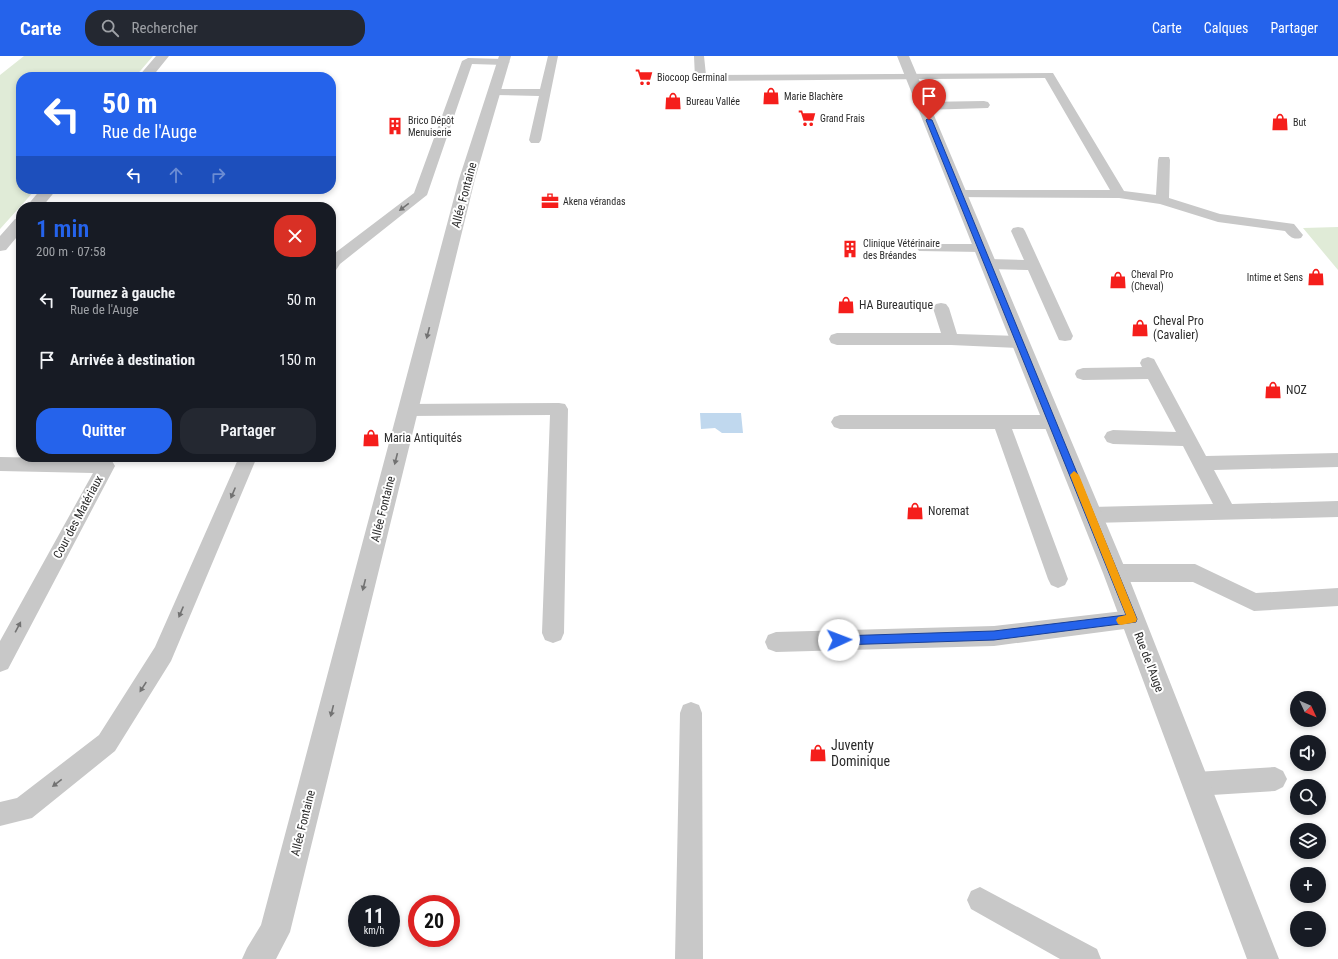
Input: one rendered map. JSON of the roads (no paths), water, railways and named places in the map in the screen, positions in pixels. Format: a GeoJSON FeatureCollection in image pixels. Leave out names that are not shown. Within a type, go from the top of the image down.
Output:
{"type":"FeatureCollection","features":[{"type":"Feature","properties":{"kind":"street"},"geometry":{"type":"LineString","coordinates":[[149,72],[163,56]]}},
{"type":"Feature","properties":{"kind":"street","name":"Rue de l'Auge"},"geometry":{"type":"LineString","coordinates":[[903,56],[1115,573],[1263,959]]}},
{"type":"Feature","properties":{"kind":"street","name":"Allée Fontaine"},"geometry":{"type":"LineString","coordinates":[[258,959],[275,932],[467,179],[504,59]]}},
{"type":"Feature","properties":{"kind":"street"},"geometry":{"type":"LineString","coordinates":[[38,202],[45,194]]}},
{"type":"Feature","properties":{"kind":"street"},"geometry":{"type":"LineString","coordinates":[[0,246],[16,228]]}},
{"type":"Feature","properties":{"kind":"lane"},"geometry":{"type":"LineString","coordinates":[[535,140],[553,56]]}},
{"type":"Feature","properties":{"kind":"lane"},"geometry":{"type":"LineString","coordinates":[[699,56],[701,78],[1049,75],[1119,194]]}},
{"type":"Feature","properties":{"kind":"lane"},"geometry":{"type":"LineString","coordinates":[[336,259],[420,195],[468,61],[504,59]]}},
{"type":"Feature","properties":{"kind":"lane"},"geometry":{"type":"LineString","coordinates":[[494,92],[544,93]]}},
{"type":"Feature","properties":{"kind":"lane"},"geometry":{"type":"LineString","coordinates":[[923,106],[984,105]]}},
{"type":"Feature","properties":{"kind":"lane"},"geometry":{"type":"LineString","coordinates":[[1162,200],[1164,160]]}},
{"type":"Feature","properties":{"kind":"lane"},"geometry":{"type":"LineString","coordinates":[[959,194],[1119,194],[1162,200],[1218,218],[1289,227],[1296,236]]}},
{"type":"Feature","properties":{"kind":"lane"},"geometry":{"type":"LineString","coordinates":[[1018,231],[1066,336]]}},
{"type":"Feature","properties":{"kind":"lane"},"geometry":{"type":"LineString","coordinates":[[924,248],[1033,264]]}},
{"type":"Feature","properties":{"kind":"lane"},"geometry":{"type":"LineString","coordinates":[[941,308],[951,339]]}},
{"type":"Feature","properties":{"kind":"lane"},"geometry":{"type":"LineString","coordinates":[[837,339],[951,339],[1019,342]]}},
{"type":"Feature","properties":{"kind":"lane"},"geometry":{"type":"LineString","coordinates":[[1083,374],[1150,368],[1227,512]]}},
{"type":"Feature","properties":{"kind":"lane"},"geometry":{"type":"LineString","coordinates":[[408,410],[559,409],[553,633]]}},
{"type":"Feature","properties":{"kind":"lane"},"geometry":{"type":"LineString","coordinates":[[840,422],[1053,422]]}},
{"type":"Feature","properties":{"kind":"lane"},"geometry":{"type":"LineString","coordinates":[[1001,422],[1058,579]]}},
{"type":"Feature","properties":{"kind":"lane"},"geometry":{"type":"LineString","coordinates":[[1113,437],[1188,439]]}},
{"type":"Feature","properties":{"kind":"lane"},"geometry":{"type":"LineString","coordinates":[[1201,463],[1338,460]]}},
{"type":"Feature","properties":{"kind":"lane"},"geometry":{"type":"LineString","coordinates":[[0,814],[23,809],[107,743],[163,654],[246,462]]}},
{"type":"Feature","properties":{"kind":"lane","name":"Cour des Matériaux"},"geometry":{"type":"LineString","coordinates":[[0,464],[106,466],[0,662]]}},
{"type":"Feature","properties":{"kind":"lane"},"geometry":{"type":"LineString","coordinates":[[1091,515],[1338,509]]}},
{"type":"Feature","properties":{"kind":"lane"},"geometry":{"type":"LineString","coordinates":[[1115,573],[1196,573],[1254,602],[1338,597]]}},
{"type":"Feature","properties":{"kind":"lane"},"geometry":{"type":"LineString","coordinates":[[776,642],[994,636],[1132,619]]}},
{"type":"Feature","properties":{"kind":"lane"},"geometry":{"type":"LineString","coordinates":[[689,959],[691,713]]}},
{"type":"Feature","properties":{"kind":"lane"},"geometry":{"type":"LineString","coordinates":[[1196,784],[1275,779]]}},
{"type":"Feature","properties":{"kind":"lane"},"geometry":{"type":"LineString","coordinates":[[980,900],[1087,959]]}},
{"type":"Feature","properties":{"kind":"water"},"geometry":{"type":"Polygon","coordinates":[[[700,413],[741,413],[743,433],[722,433],[715,428],[701,429],[700,413]]]}},
{"type":"Feature","properties":{"kind":"place","name":"Biocoop Germinal"},"geometry":{"type":"Point","coordinates":[644,77]}},
{"type":"Feature","properties":{"kind":"place","name":"Marie Blachère"},"geometry":{"type":"Point","coordinates":[771,96]}},
{"type":"Feature","properties":{"kind":"place","name":"Bureau Vallée"},"geometry":{"type":"Point","coordinates":[673,101]}},
{"type":"Feature","properties":{"kind":"place","name":"Grand Frais"},"geometry":{"type":"Point","coordinates":[807,118]}},
{"type":"Feature","properties":{"kind":"place","name":"But"},"geometry":{"type":"Point","coordinates":[1280,122]}},
{"type":"Feature","properties":{"kind":"place","name":"Brico Dépôt Menuiserie"},"geometry":{"type":"Point","coordinates":[395,126]}},
{"type":"Feature","properties":{"kind":"place","name":"Akena vérandas"},"geometry":{"type":"Point","coordinates":[550,201]}},
{"type":"Feature","properties":{"kind":"place","name":"Clinique Vétérinaire des Bréandes"},"geometry":{"type":"Point","coordinates":[850,249]}},
{"type":"Feature","properties":{"kind":"place","name":"Intime et Sens"},"geometry":{"type":"Point","coordinates":[1316,277]}},
{"type":"Feature","properties":{"kind":"place","name":"Cheval Pro (Cheval)"},"geometry":{"type":"Point","coordinates":[1118,280]}},
{"type":"Feature","properties":{"kind":"place","name":"HA Bureautique"},"geometry":{"type":"Point","coordinates":[846,305]}},
{"type":"Feature","properties":{"kind":"place","name":"Cheval Pro (Cavalier)"},"geometry":{"type":"Point","coordinates":[1140,328]}},
{"type":"Feature","properties":{"kind":"place","name":"NOZ"},"geometry":{"type":"Point","coordinates":[1273,390]}},
{"type":"Feature","properties":{"kind":"place","name":"Maria Antiquités"},"geometry":{"type":"Point","coordinates":[371,438]}},
{"type":"Feature","properties":{"kind":"place","name":"Noremat"},"geometry":{"type":"Point","coordinates":[915,511]}},
{"type":"Feature","properties":{"kind":"place","name":"Juventy Dominique"},"geometry":{"type":"Point","coordinates":[818,753]}}]}
